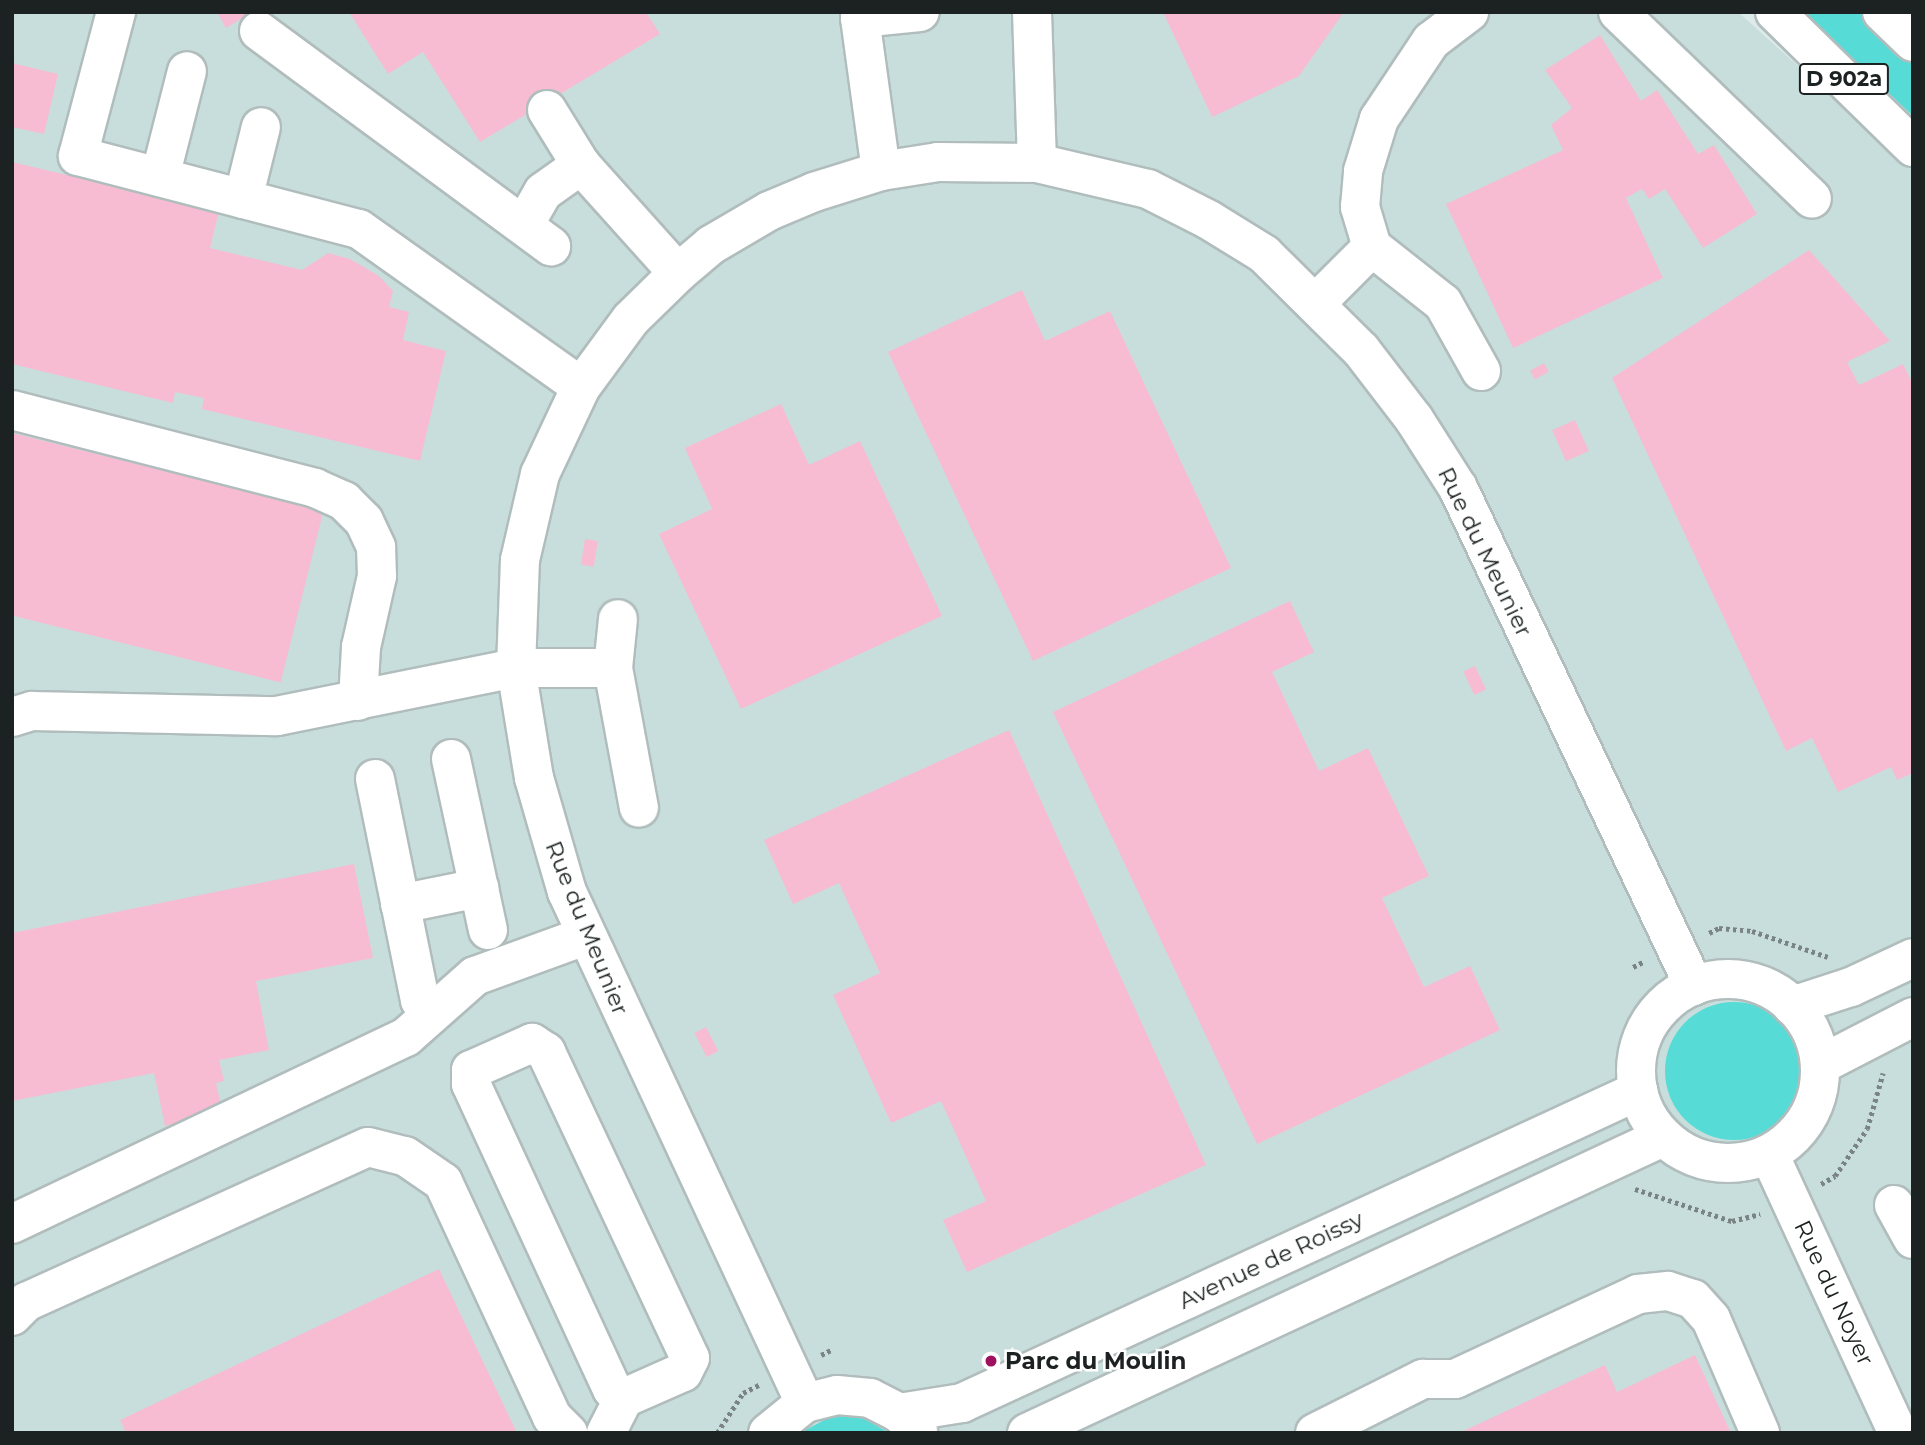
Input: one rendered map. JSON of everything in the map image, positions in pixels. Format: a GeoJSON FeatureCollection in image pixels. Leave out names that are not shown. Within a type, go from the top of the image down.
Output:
{"type":"FeatureCollection","features":[{"type":"Feature","properties":{"kind":"street"},"geometry":{"type":"LineString","coordinates":[[116,12],[78,156],[359,229],[581,387]]}},
{"type":"Feature","properties":{"kind":"street"},"geometry":{"type":"LineString","coordinates":[[881,172],[860,18],[920,12]]}},
{"type":"Feature","properties":{"kind":"street"},"geometry":{"type":"LineString","coordinates":[[1032,12],[1037,163]]}},
{"type":"Feature","properties":{"kind":"street"},"geometry":{"type":"LineString","coordinates":[[1469,12],[1431,41],[1379,119],[1363,171],[1360,206],[1373,247],[1443,303],[1481,371]]}},
{"type":"Feature","properties":{"kind":"street"},"geometry":{"type":"LineString","coordinates":[[1618,12],[1812,199]]}},
{"type":"Feature","properties":{"kind":"street","name":"D 902a"},"geometry":{"type":"LineString","coordinates":[[1775,12],[1913,146]]}},
{"type":"Feature","properties":{"kind":"street","name":"D 902a"},"geometry":{"type":"LineString","coordinates":[[1882,12],[1913,42]]}},
{"type":"Feature","properties":{"kind":"street"},"geometry":{"type":"LineString","coordinates":[[259,31],[537,235],[543,192],[581,165]]}},
{"type":"Feature","properties":{"kind":"street"},"geometry":{"type":"LineString","coordinates":[[160,177],[187,71]]}},
{"type":"Feature","properties":{"kind":"street"},"geometry":{"type":"LineString","coordinates":[[547,110],[581,165],[678,273]]}},
{"type":"Feature","properties":{"kind":"street"},"geometry":{"type":"LineString","coordinates":[[243,199],[261,127]]}},
{"type":"Feature","properties":{"kind":"street","name":"Rue du Meunier"},"geometry":{"type":"LineString","coordinates":[[805,1403],[585,936],[544,817],[516,668],[520,560],[540,474],[581,387],[631,319],[678,273],[711,245],[769,211],[814,192],[881,172],[938,162],[1037,163],[1148,189],[1264,254],[1317,302],[1414,419],[1458,488],[1673,950],[1694,986]]}},
{"type":"Feature","properties":{"kind":"street"},"geometry":{"type":"LineString","coordinates":[[1317,302],[1373,247]]}},
{"type":"Feature","properties":{"kind":"street"},"geometry":{"type":"LineString","coordinates":[[12,410],[315,488],[344,501],[364,521],[376,547],[377,576],[361,647],[358,701]]}},
{"type":"Feature","properties":{"kind":"street"},"geometry":{"type":"LineString","coordinates":[[618,619],[614,668],[639,808]]}},
{"type":"Feature","properties":{"kind":"street"},"geometry":{"type":"LineString","coordinates":[[12,717],[32,710],[277,716],[516,668],[614,668]]}},
{"type":"Feature","properties":{"kind":"street"},"geometry":{"type":"LineString","coordinates":[[451,759],[488,930]]}},
{"type":"Feature","properties":{"kind":"street"},"geometry":{"type":"LineString","coordinates":[[375,779],[420,1000],[429,1014]]}},
{"type":"Feature","properties":{"kind":"street"},"geometry":{"type":"LineString","coordinates":[[400,904],[479,888]]}},
{"type":"Feature","properties":{"kind":"street"},"geometry":{"type":"LineString","coordinates":[[12,1224],[406,1037],[475,976],[585,936]]}},
{"type":"Feature","properties":{"kind":"street"},"geometry":{"type":"LineString","coordinates":[[1792,1006],[1851,987],[1913,958]]}},
{"type":"Feature","properties":{"kind":"street"},"geometry":{"type":"LineString","coordinates":[[1720,979],[1746,981],[1771,990],[1792,1006],[1807,1023],[1820,1065],[1818,1092],[1808,1117],[1791,1138],[1769,1154],[1742,1162],[1714,1163],[1686,1154],[1663,1137],[1638,1091],[1636,1065],[1641,1040],[1671,999],[1694,986],[1720,979]]}},
{"type":"Feature","properties":{"kind":"street"},"geometry":{"type":"LineString","coordinates":[[1820,1065],[1913,1017]]}},
{"type":"Feature","properties":{"kind":"street"},"geometry":{"type":"LineString","coordinates":[[606,1433],[624,1398],[683,1372],[691,1358],[546,1052],[532,1043],[471,1070],[471,1084],[612,1389],[624,1398]]}},
{"type":"Feature","properties":{"kind":"street","name":"Avenue de Roissy"},"geometry":{"type":"LineString","coordinates":[[909,1423],[962,1404],[1638,1091]]}},
{"type":"Feature","properties":{"kind":"street"},"geometry":{"type":"LineString","coordinates":[[1027,1433],[1663,1137]]}},
{"type":"Feature","properties":{"kind":"street"},"geometry":{"type":"LineString","coordinates":[[12,1316],[26,1302],[368,1147],[405,1156],[443,1182],[552,1417],[568,1433]]}},
{"type":"Feature","properties":{"kind":"street","name":"Rue du Noyer"},"geometry":{"type":"LineString","coordinates":[[1769,1154],[1898,1433]]}},
{"type":"Feature","properties":{"kind":"street"},"geometry":{"type":"LineString","coordinates":[[1894,1205],[1913,1239]]}},
{"type":"Feature","properties":{"kind":"street"},"geometry":{"type":"LineString","coordinates":[[1315,1433],[1423,1379],[1455,1379],[1638,1294],[1668,1291],[1693,1299],[1711,1319],[1760,1433]]}},
{"type":"Feature","properties":{"kind":"street"},"geometry":{"type":"LineString","coordinates":[[768,1433],[805,1403],[837,1395],[870,1398],[909,1423]]}},
{"type":"Feature","properties":{"kind":"path"},"geometry":{"type":"LineString","coordinates":[[1633,967],[1719,928],[1752,931],[1835,959],[1851,987]]}},
{"type":"Feature","properties":{"kind":"path"},"geometry":{"type":"LineString","coordinates":[[1614,1158],[1627,1187],[1706,1215],[1732,1221],[1792,1202],[1835,1176],[1867,1129],[1887,1065],[1871,1037]]}},
{"type":"Feature","properties":{"kind":"shaded area"},"geometry":{"type":"Polygon","coordinates":[[[12,12],[1738,12],[1913,169],[1913,1433],[12,1433],[12,12]]]}},
{"type":"Feature","properties":{"kind":"shaded area"},"geometry":{"type":"Polygon","coordinates":[[[1802,12],[1860,12],[1913,62],[1913,116],[1802,12]]]}},
{"type":"Feature","properties":{"kind":"shaded area"},"geometry":{"type":"Polygon","coordinates":[[[1734,1002],[1761,1007],[1783,1022],[1798,1044],[1803,1071],[1798,1098],[1783,1120],[1761,1135],[1734,1140],[1707,1135],[1685,1120],[1670,1098],[1665,1071],[1670,1044],[1685,1022],[1707,1007],[1734,1002]]]}},
{"type":"Feature","properties":{"kind":"shaded area"},"geometry":{"type":"Polygon","coordinates":[[[847,1416],[865,1419],[889,1433],[800,1433],[828,1418],[847,1416]]]}},
{"type":"Feature","properties":{"kind":"building"},"geometry":{"type":"Polygon","coordinates":[[[217,12],[252,12],[226,28],[217,12]]]}},
{"type":"Feature","properties":{"kind":"building"},"geometry":{"type":"Polygon","coordinates":[[[349,12],[646,12],[660,34],[480,142],[423,52],[388,74],[349,12]]]}},
{"type":"Feature","properties":{"kind":"building"},"geometry":{"type":"Polygon","coordinates":[[[1163,12],[1344,12],[1299,76],[1212,117],[1163,12]]]}},
{"type":"Feature","properties":{"kind":"building"},"geometry":{"type":"Polygon","coordinates":[[[1600,35],[1641,101],[1657,90],[1698,154],[1714,145],[1757,214],[1703,248],[1665,189],[1649,199],[1642,189],[1626,198],[1663,278],[1513,348],[1446,204],[1563,150],[1551,125],[1572,108],[1545,70],[1600,35]]]}},
{"type":"Feature","properties":{"kind":"building"},"geometry":{"type":"Polygon","coordinates":[[[12,63],[58,74],[44,134],[12,127],[12,63]]]}},
{"type":"Feature","properties":{"kind":"building"},"geometry":{"type":"Polygon","coordinates":[[[12,162],[219,211],[210,248],[302,270],[328,253],[350,259],[379,276],[393,291],[389,307],[409,312],[403,340],[446,351],[420,461],[202,409],[204,398],[175,392],[173,403],[12,364],[12,162]]]}},
{"type":"Feature","properties":{"kind":"building"},"geometry":{"type":"Polygon","coordinates":[[[1809,250],[1890,341],[1847,362],[1859,385],[1903,364],[1913,384],[1913,773],[1897,780],[1891,767],[1838,792],[1812,738],[1786,751],[1612,378],[1809,250]]]}},
{"type":"Feature","properties":{"kind":"building"},"geometry":{"type":"Polygon","coordinates":[[[1022,290],[1045,341],[1110,311],[1231,568],[1033,661],[888,352],[1022,290]]]}},
{"type":"Feature","properties":{"kind":"building"},"geometry":{"type":"Polygon","coordinates":[[[1544,363],[1549,372],[1535,380],[1530,371],[1544,363]]]}},
{"type":"Feature","properties":{"kind":"building"},"geometry":{"type":"Polygon","coordinates":[[[781,404],[809,465],[860,441],[942,616],[741,709],[659,534],[712,509],[685,448],[781,404]]]}},
{"type":"Feature","properties":{"kind":"building"},"geometry":{"type":"Polygon","coordinates":[[[1575,420],[1589,451],[1566,461],[1552,430],[1575,420]]]}},
{"type":"Feature","properties":{"kind":"building"},"geometry":{"type":"Polygon","coordinates":[[[12,433],[323,511],[281,682],[12,615],[12,433]]]}},
{"type":"Feature","properties":{"kind":"building"},"geometry":{"type":"Polygon","coordinates":[[[585,539],[598,541],[594,567],[581,565],[585,539]]]}},
{"type":"Feature","properties":{"kind":"building"},"geometry":{"type":"Polygon","coordinates":[[[1290,601],[1314,652],[1272,672],[1319,771],[1368,748],[1429,876],[1382,898],[1424,987],[1470,966],[1500,1030],[1257,1144],[1053,712],[1290,601]]]}},
{"type":"Feature","properties":{"kind":"building"},"geometry":{"type":"Polygon","coordinates":[[[1475,666],[1486,690],[1474,695],[1463,671],[1475,666]]]}},
{"type":"Feature","properties":{"kind":"building"},"geometry":{"type":"Polygon","coordinates":[[[1009,730],[1206,1165],[967,1272],[943,1220],[986,1201],[941,1101],[891,1123],[833,995],[880,973],[839,883],[793,904],[764,840],[1009,730]]]}},
{"type":"Feature","properties":{"kind":"building"},"geometry":{"type":"Polygon","coordinates":[[[354,864],[373,958],[256,981],[269,1050],[219,1060],[224,1081],[216,1083],[223,1114],[165,1126],[154,1073],[12,1101],[12,933],[354,864]]]}},
{"type":"Feature","properties":{"kind":"building"},"geometry":{"type":"Polygon","coordinates":[[[706,1027],[718,1051],[707,1057],[694,1033],[706,1027]]]}},
{"type":"Feature","properties":{"kind":"building"},"geometry":{"type":"Polygon","coordinates":[[[439,1269],[517,1433],[126,1433],[120,1420],[439,1269]]]}},
{"type":"Feature","properties":{"kind":"building"},"geometry":{"type":"Polygon","coordinates":[[[1695,1355],[1731,1433],[1459,1433],[1605,1365],[1617,1392],[1695,1355]]]}},
{"type":"Feature","properties":{"kind":"place","name":"Parc du Moulin"},"geometry":{"type":"Point","coordinates":[991,1361]}}]}
